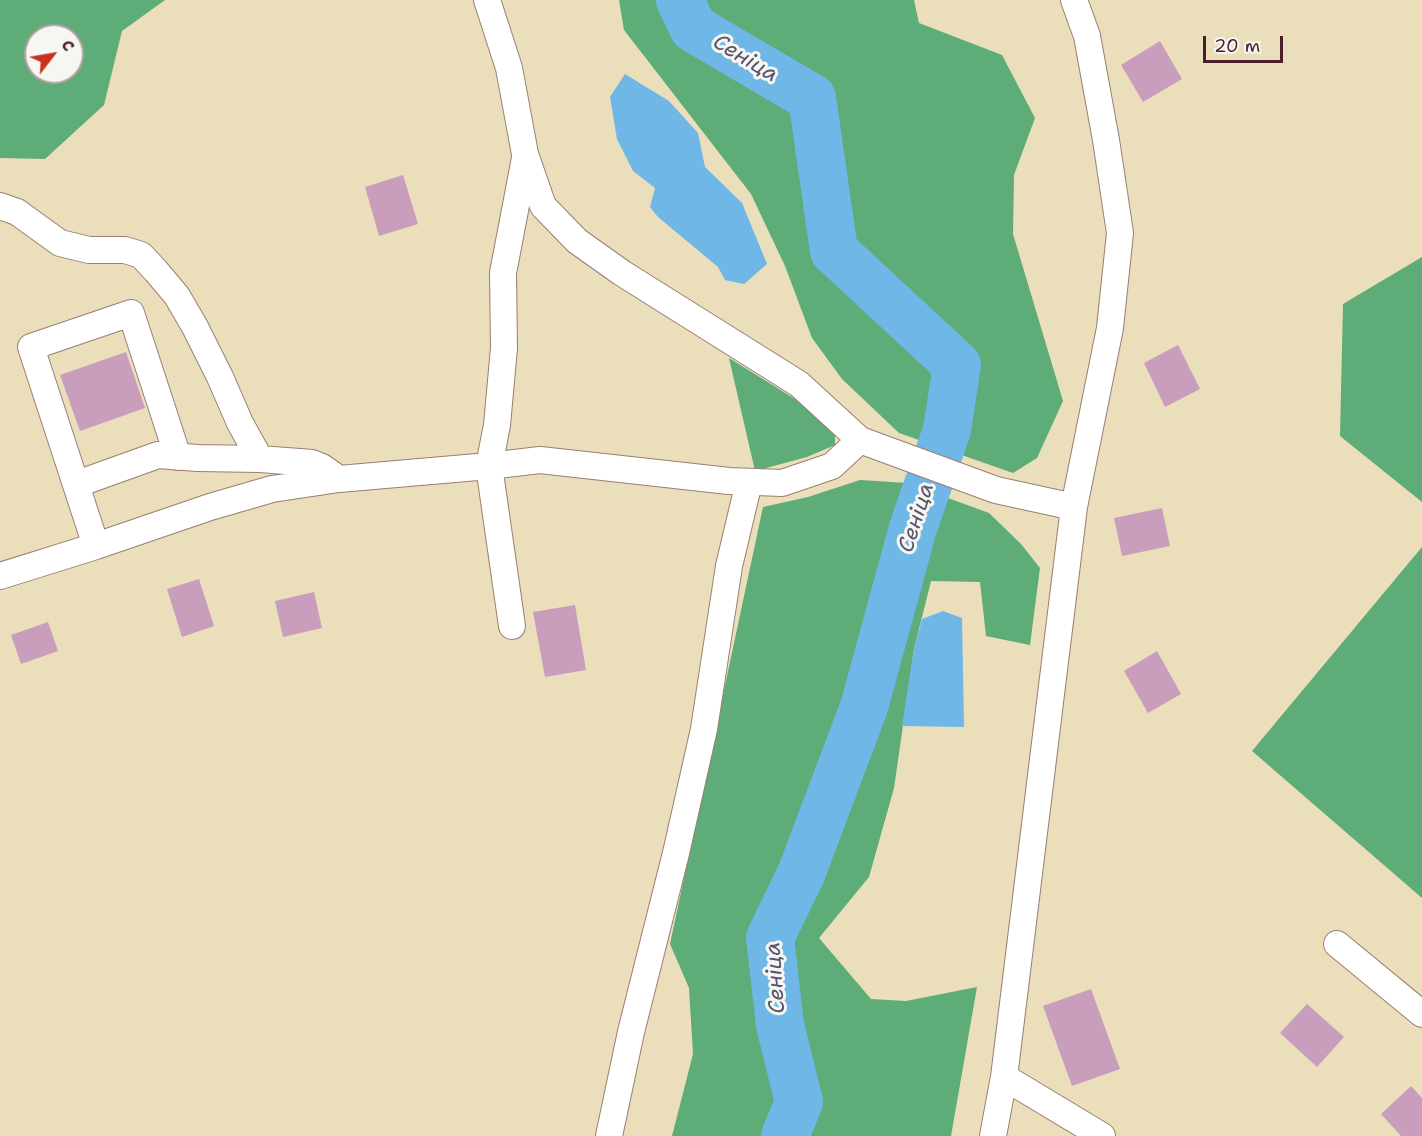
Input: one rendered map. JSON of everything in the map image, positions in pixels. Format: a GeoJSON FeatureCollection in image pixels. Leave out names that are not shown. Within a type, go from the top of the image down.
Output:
{"type":"FeatureCollection","features":[{"type":"Feature","properties":{"kind":"street"},"geometry":{"type":"LineString","coordinates":[[487,0],[509,68],[525,154],[543,206],[577,241],[622,273],[799,384],[860,440],[996,490],[1074,507]]}},
{"type":"Feature","properties":{"kind":"street"},"geometry":{"type":"LineString","coordinates":[[993,1136],[1004,1077],[1074,507],[1110,328],[1120,233],[1087,36],[1074,0]]}},
{"type":"Feature","properties":{"kind":"street"},"geometry":{"type":"LineString","coordinates":[[512,626],[489,466],[504,348],[504,273],[525,154]]}},
{"type":"Feature","properties":{"kind":"street"},"geometry":{"type":"LineString","coordinates":[[0,206],[16,212],[60,243],[89,250],[125,250],[141,255],[177,296],[210,357],[240,423],[261,459]]}},
{"type":"Feature","properties":{"kind":"street"},"geometry":{"type":"LineString","coordinates":[[96,546],[31,347],[130,313],[178,457]]}},
{"type":"Feature","properties":{"kind":"street"},"geometry":{"type":"LineString","coordinates":[[0,576],[272,489],[339,479],[540,460],[729,481],[782,483],[832,466],[860,440]]}},
{"type":"Feature","properties":{"kind":"street"},"geometry":{"type":"LineString","coordinates":[[77,484],[159,455],[312,463],[339,479]]}},
{"type":"Feature","properties":{"kind":"street"},"geometry":{"type":"LineString","coordinates":[[609,1136],[631,1032],[676,854],[704,729],[729,566],[748,482]]}},
{"type":"Feature","properties":{"kind":"street"},"geometry":{"type":"LineString","coordinates":[[1337,944],[1422,1014]]}},
{"type":"Feature","properties":{"kind":"street"},"geometry":{"type":"LineString","coordinates":[[1004,1077],[1102,1136]]}},
{"type":"Feature","properties":{"kind":"green space"},"geometry":{"type":"Polygon","coordinates":[[[0,0],[165,0],[122,31],[104,105],[45,159],[0,158],[0,0]]]}},
{"type":"Feature","properties":{"kind":"green space"},"geometry":{"type":"Polygon","coordinates":[[[619,0],[914,0],[919,23],[1002,55],[1035,118],[1014,175],[1013,234],[1063,401],[1037,458],[1013,473],[899,433],[842,379],[812,338],[785,266],[751,194],[624,30],[619,0]]]}},
{"type":"Feature","properties":{"kind":"green space"},"geometry":{"type":"Polygon","coordinates":[[[1422,257],[1422,502],[1340,436],[1343,304],[1422,257]]]}},
{"type":"Feature","properties":{"kind":"green space"},"geometry":{"type":"Polygon","coordinates":[[[729,358],[795,399],[835,432],[835,445],[807,457],[755,471],[729,358]]]}},
{"type":"Feature","properties":{"kind":"green space"},"geometry":{"type":"Polygon","coordinates":[[[860,480],[907,483],[989,513],[1021,544],[1040,568],[1030,645],[986,636],[980,582],[931,581],[914,649],[894,788],[869,877],[819,938],[871,999],[906,1001],[977,987],[951,1136],[672,1136],[693,1054],[689,988],[670,944],[763,507],[808,497],[860,480]]]}},
{"type":"Feature","properties":{"kind":"green space"},"geometry":{"type":"Polygon","coordinates":[[[1422,547],[1422,898],[1252,751],[1422,547]]]}},
{"type":"Feature","properties":{"kind":"water"},"geometry":{"type":"Polygon","coordinates":[[[625,74],[669,101],[698,133],[705,167],[742,203],[767,264],[744,284],[725,280],[718,267],[658,217],[650,207],[655,188],[633,171],[617,139],[610,97],[625,74]]]}},
{"type":"Feature","properties":{"kind":"water"},"geometry":{"type":"Polygon","coordinates":[[[943,611],[962,618],[964,727],[902,726],[914,649],[922,619],[943,611]]]}},
{"type":"Feature","properties":{"kind":"building"},"geometry":{"type":"Polygon","coordinates":[[[1160,41],[1182,79],[1143,102],[1121,65],[1160,41]]]}},
{"type":"Feature","properties":{"kind":"building"},"geometry":{"type":"Polygon","coordinates":[[[403,175],[418,224],[379,236],[365,187],[403,175]]]}},
{"type":"Feature","properties":{"kind":"building"},"geometry":{"type":"Polygon","coordinates":[[[1178,345],[1200,389],[1165,407],[1144,363],[1178,345]]]}},
{"type":"Feature","properties":{"kind":"building"},"geometry":{"type":"Polygon","coordinates":[[[126,352],[145,408],[80,431],[60,375],[126,352]]]}},
{"type":"Feature","properties":{"kind":"building"},"geometry":{"type":"Polygon","coordinates":[[[1162,508],[1170,546],[1122,556],[1114,518],[1162,508]]]}},
{"type":"Feature","properties":{"kind":"building"},"geometry":{"type":"Polygon","coordinates":[[[199,579],[214,626],[182,637],[167,589],[199,579]]]}},
{"type":"Feature","properties":{"kind":"building"},"geometry":{"type":"Polygon","coordinates":[[[314,592],[322,628],[283,637],[275,601],[314,592]]]}},
{"type":"Feature","properties":{"kind":"building"},"geometry":{"type":"Polygon","coordinates":[[[575,605],[586,670],[545,677],[533,612],[575,605]]]}},
{"type":"Feature","properties":{"kind":"building"},"geometry":{"type":"Polygon","coordinates":[[[48,622],[58,651],[21,664],[11,635],[48,622]]]}},
{"type":"Feature","properties":{"kind":"building"},"geometry":{"type":"Polygon","coordinates":[[[1157,651],[1181,694],[1148,713],[1124,671],[1157,651]]]}},
{"type":"Feature","properties":{"kind":"building"},"geometry":{"type":"Polygon","coordinates":[[[1091,989],[1120,1069],[1072,1086],[1043,1006],[1091,989]]]}},
{"type":"Feature","properties":{"kind":"building"},"geometry":{"type":"Polygon","coordinates":[[[1307,1004],[1344,1037],[1317,1067],[1280,1033],[1307,1004]]]}},
{"type":"Feature","properties":{"kind":"building"},"geometry":{"type":"Polygon","coordinates":[[[1411,1086],[1422,1098],[1422,1136],[1401,1136],[1381,1114],[1411,1086]]]}},
{"type":"Feature","properties":{"kind":"waterway","name":"Сеніца"},"geometry":{"type":"LineString","coordinates":[[680,0],[693,28],[812,98],[834,251],[957,365],[947,430],[913,528],[864,707],[801,874],[770,938],[780,1025],[799,1102],[785,1136]]}}]}
